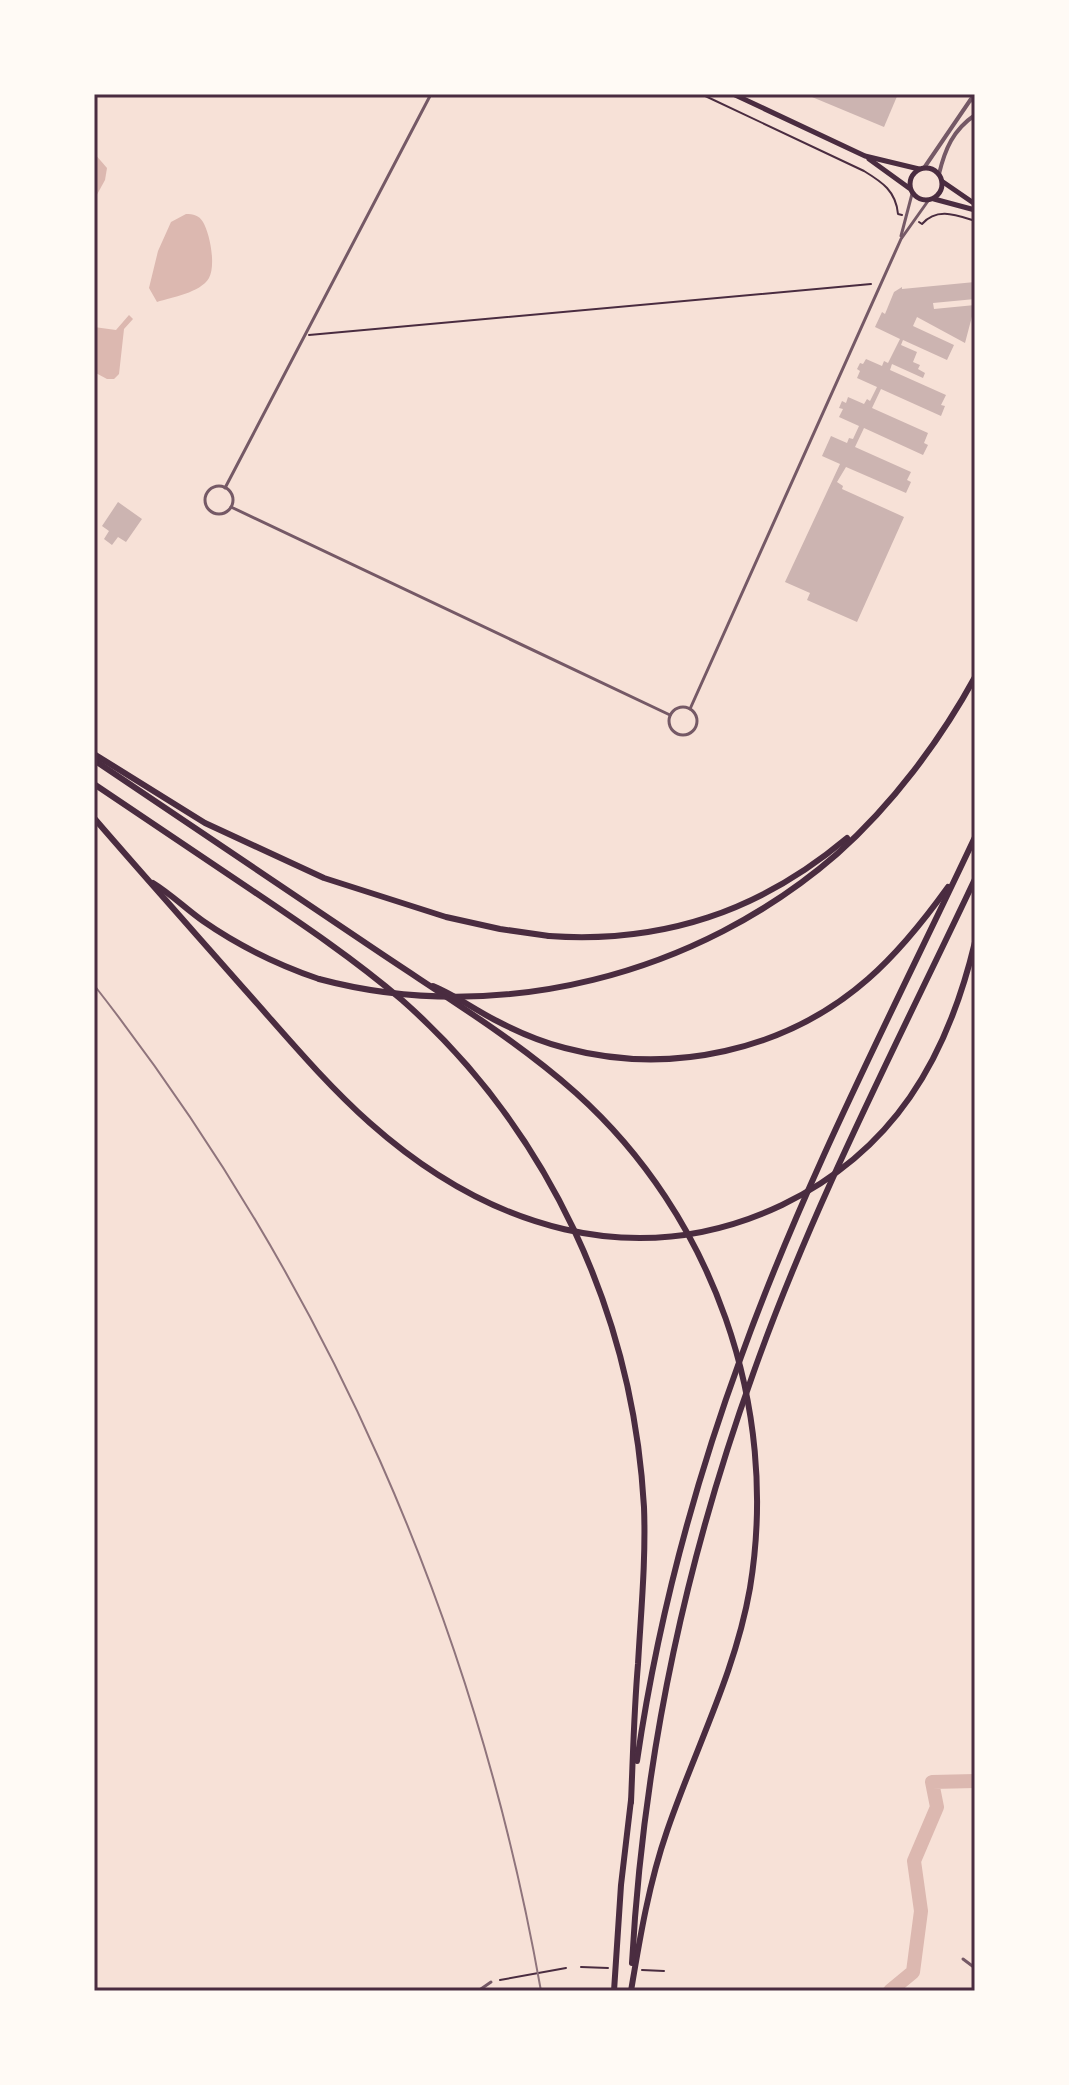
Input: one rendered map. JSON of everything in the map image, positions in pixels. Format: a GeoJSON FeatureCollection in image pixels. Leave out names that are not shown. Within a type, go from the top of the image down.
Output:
{"type":"FeatureCollection","features":[{"type":"Feature","properties":{"kind":"highway"},"geometry":{"type":"LineString","coordinates":[[147,879],[205,923],[239,944],[319,979],[390,993],[437,997],[494,996],[586,982],[697,944],[753,915],[790,891],[838,852],[874,815],[924,757],[975,677]]}},
{"type":"Feature","properties":{"kind":"highway"},"geometry":{"type":"LineString","coordinates":[[94,754],[205,823],[324,878],[446,917],[549,936],[598,938],[632,935],[674,928],[721,914],[753,901],[802,873],[874,815]]}},
{"type":"Feature","properties":{"kind":"highway"},"geometry":{"type":"LineString","coordinates":[[94,760],[422,981],[558,1077],[617,1134],[646,1169],[700,1257],[722,1307],[745,1384],[756,1463],[755,1540],[742,1628],[722,1693],[674,1810],[656,1865],[631,1991]]}},
{"type":"Feature","properties":{"kind":"highway"},"geometry":{"type":"LineString","coordinates":[[94,784],[313,932],[403,1001],[442,1039],[493,1097],[531,1150],[566,1211],[595,1275],[609,1317],[627,1386],[640,1461],[645,1561],[631,1802]]}},
{"type":"Feature","properties":{"kind":"highway"},"geometry":{"type":"LineString","coordinates":[[94,818],[305,1057],[370,1123],[447,1181],[517,1216],[580,1233],[631,1238],[689,1234],[733,1224],[782,1205],[824,1181],[862,1151],[898,1114],[926,1075],[946,1036],[975,942]]}},
{"type":"Feature","properties":{"kind":"highway"},"geometry":{"type":"LineString","coordinates":[[614,1991],[621,1885],[646,1703],[667,1602],[701,1477],[756,1317],[809,1191],[975,837]]}},
{"type":"Feature","properties":{"kind":"highway"},"geometry":{"type":"LineString","coordinates":[[422,981],[510,1027],[564,1048],[603,1056],[645,1059],[687,1058],[718,1053],[764,1040],[794,1027],[853,991],[896,951],[935,905],[961,867]]}},
{"type":"Feature","properties":{"kind":"highway"},"geometry":{"type":"LineString","coordinates":[[631,1991],[641,1854],[658,1738],[681,1618],[721,1469],[752,1374],[803,1248],[975,879]]}},
{"type":"Feature","properties":{"kind":"main road"},"geometry":{"type":"LineString","coordinates":[[733,94],[865,156],[922,200],[975,207]]}},
{"type":"Feature","properties":{"kind":"main road"},"geometry":{"type":"LineString","coordinates":[[865,156],[932,169],[939,174],[942,190],[931,200]]}},
{"type":"Feature","properties":{"kind":"main road"},"geometry":{"type":"LineString","coordinates":[[911,191],[910,179],[922,169]]}},
{"type":"Feature","properties":{"kind":"main road"},"geometry":{"type":"LineString","coordinates":[[942,181],[975,207]]}},
{"type":"Feature","properties":{"kind":"street"},"geometry":{"type":"LineString","coordinates":[[225,488],[431,94]]}},
{"type":"Feature","properties":{"kind":"street"},"geometry":{"type":"LineString","coordinates":[[971,95],[975,106]]}},
{"type":"Feature","properties":{"kind":"street"},"geometry":{"type":"LineString","coordinates":[[922,169],[971,95]]}},
{"type":"Feature","properties":{"kind":"street"},"geometry":{"type":"LineString","coordinates":[[939,174],[949,141],[975,115]]}},
{"type":"Feature","properties":{"kind":"street"},"geometry":{"type":"LineString","coordinates":[[690,709],[901,239],[911,191]]}},
{"type":"Feature","properties":{"kind":"street"},"geometry":{"type":"LineString","coordinates":[[901,239],[931,200]]}},
{"type":"Feature","properties":{"kind":"street"},"geometry":{"type":"LineString","coordinates":[[212,488],[225,488],[231,494],[231,507],[225,513],[216,514],[209,510],[205,502],[206,494],[212,488]]}},
{"type":"Feature","properties":{"kind":"street"},"geometry":{"type":"LineString","coordinates":[[231,507],[670,715]]}},
{"type":"Feature","properties":{"kind":"street"},"geometry":{"type":"LineString","coordinates":[[677,708],[690,709],[697,720],[695,729],[687,735],[678,735],[669,724],[670,715],[677,708]]}},
{"type":"Feature","properties":{"kind":"street"},"geometry":{"type":"LineString","coordinates":[[963,1959],[975,1968]]}},
{"type":"Feature","properties":{"kind":"street"},"geometry":{"type":"LineString","coordinates":[[478,1991],[491,1982]]}},
{"type":"Feature","properties":{"kind":"path"},"geometry":{"type":"LineString","coordinates":[[701,94],[884,183],[894,195],[898,214]]}},
{"type":"Feature","properties":{"kind":"path"},"geometry":{"type":"LineString","coordinates":[[922,224],[939,213],[975,221]]}},
{"type":"Feature","properties":{"kind":"path"},"geometry":{"type":"LineString","coordinates":[[304,336],[871,284]]}},
{"type":"Feature","properties":{"kind":"path"},"geometry":{"type":"LineString","coordinates":[[500,1980],[566,1968]]}},
{"type":"Feature","properties":{"kind":"shaded area"},"geometry":{"type":"Polygon","coordinates":[[[94,153],[107,168],[105,180],[94,200],[94,153]]]}},
{"type":"Feature","properties":{"kind":"shaded area"},"geometry":{"type":"Polygon","coordinates":[[[186,214],[198,216],[206,227],[211,250],[211,272],[199,287],[157,302],[149,288],[158,251],[171,222],[186,214]]]}},
{"type":"Feature","properties":{"kind":"shaded area"},"geometry":{"type":"Polygon","coordinates":[[[129,315],[133,319],[124,329],[119,374],[114,379],[107,379],[94,372],[94,327],[116,330],[129,315]]]}},
{"type":"Feature","properties":{"kind":"building"},"geometry":{"type":"Polygon","coordinates":[[[813,94],[898,94],[884,127],[812,97],[813,94]]]}},
{"type":"Feature","properties":{"kind":"building"},"geometry":{"type":"Polygon","coordinates":[[[975,282],[975,299],[933,303],[934,309],[975,305],[965,343],[917,317],[913,326],[954,345],[947,360],[903,340],[901,345],[917,352],[913,362],[920,365],[918,369],[925,373],[923,378],[892,364],[890,370],[946,395],[941,405],[945,406],[941,416],[881,389],[872,408],[928,433],[924,443],[928,445],[923,455],[864,428],[855,447],[911,472],[906,493],[846,467],[837,482],[843,486],[842,489],[904,517],[857,622],[807,600],[810,593],[785,582],[840,464],[822,456],[831,436],[847,443],[849,438],[853,439],[859,426],[839,417],[843,409],[839,408],[842,401],[846,403],[848,397],[864,404],[867,399],[870,401],[877,387],[857,378],[860,363],[863,364],[866,359],[882,366],[884,361],[888,363],[900,339],[875,327],[882,312],[885,314],[894,292],[902,287],[975,282]]]}},
{"type":"Feature","properties":{"kind":"building"},"geometry":{"type":"Polygon","coordinates":[[[118,502],[142,519],[126,542],[118,537],[112,545],[104,539],[109,531],[102,526],[118,502]]]}},
{"type":"Feature","properties":{"kind":"waterway"},"geometry":{"type":"LineString","coordinates":[[890,1991],[913,1972],[921,1911],[914,1861],[937,1807],[932,1782],[975,1781]]}},
{"type":"Feature","properties":{"kind":"railway"},"geometry":{"type":"LineString","coordinates":[[94,985],[177,1098],[252,1215],[320,1336],[380,1460],[432,1588],[476,1720],[513,1854],[541,1991]]}}]}
